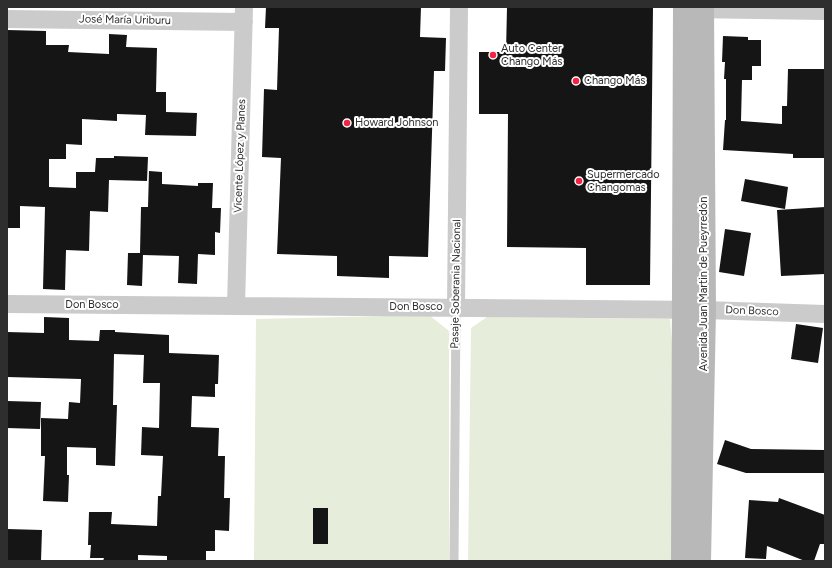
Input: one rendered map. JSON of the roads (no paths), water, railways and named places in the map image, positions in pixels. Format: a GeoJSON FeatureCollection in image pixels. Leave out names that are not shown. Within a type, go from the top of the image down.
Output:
{"type":"FeatureCollection","features":[{"type":"Feature","properties":{"kind":"main road","name":"Avenida Juan Martin de Pueyrredón"},"geometry":{"type":"LineString","coordinates":[[693,8],[705,310],[700,561]]}},
{"type":"Feature","properties":{"kind":"main road","name":"Avenida Juan Martin de Pueyrredón"},"geometry":{"type":"LineString","coordinates":[[682,561],[682,310],[693,8]]}},
{"type":"Feature","properties":{"kind":"street","name":"Pasaje Soberania Nacional"},"geometry":{"type":"LineString","coordinates":[[456,307],[459,7]]}},
{"type":"Feature","properties":{"kind":"street"},"geometry":{"type":"LineString","coordinates":[[693,8],[825,11]]}},
{"type":"Feature","properties":{"kind":"street","name":"José María Uriburu"},"geometry":{"type":"LineString","coordinates":[[7,19],[244,14]]}},
{"type":"Feature","properties":{"kind":"street","name":"Vicente López y Planes"},"geometry":{"type":"LineString","coordinates":[[236,306],[244,14]]}},
{"type":"Feature","properties":{"kind":"street","name":"Don Bosco"},"geometry":{"type":"LineString","coordinates":[[7,304],[705,310],[825,314]]}},
{"type":"Feature","properties":{"kind":"lane","name":"Pasaje Soberania Nacional"},"geometry":{"type":"LineString","coordinates":[[454,561],[456,307]]}},
{"type":"Feature","properties":{"kind":"place","name":"Auto Center Chango Más"},"geometry":{"type":"Point","coordinates":[493,55]}},
{"type":"Feature","properties":{"kind":"place","name":"Chango Más"},"geometry":{"type":"Point","coordinates":[576,81]}},
{"type":"Feature","properties":{"kind":"place","name":"Howard Johnson"},"geometry":{"type":"Point","coordinates":[347,123]}},
{"type":"Feature","properties":{"kind":"place","name":"Supermercado Changomas"},"geometry":{"type":"Point","coordinates":[579,181]}}]}
